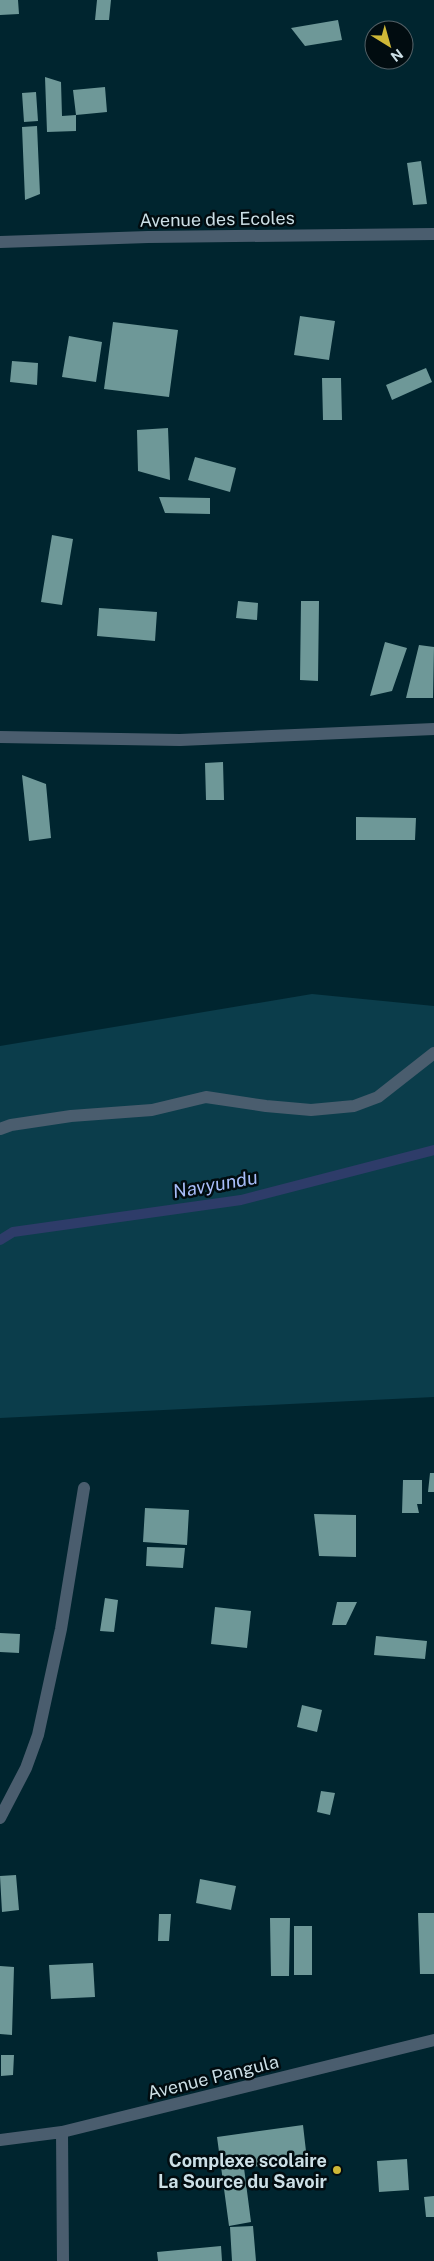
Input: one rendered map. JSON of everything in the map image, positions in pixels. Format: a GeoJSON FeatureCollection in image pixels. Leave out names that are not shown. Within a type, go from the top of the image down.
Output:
{"type":"FeatureCollection","features":[{"type":"Feature","properties":{"kind":"street","name":"Avenue des Ecoles"},"geometry":{"type":"LineString","coordinates":[[0,242],[148,237],[434,234]]}},
{"type":"Feature","properties":{"kind":"street"},"geometry":{"type":"LineString","coordinates":[[0,737],[180,740],[434,729]]}},
{"type":"Feature","properties":{"kind":"street"},"geometry":{"type":"LineString","coordinates":[[0,1130],[11,1126],[71,1116],[152,1110],[206,1097],[266,1106],[311,1110],[354,1106],[378,1097],[434,1053]]}},
{"type":"Feature","properties":{"kind":"street"},"geometry":{"type":"LineString","coordinates":[[0,1818],[26,1768],[38,1735],[61,1629],[84,1488]]}},
{"type":"Feature","properties":{"kind":"street","name":"Avenue Pangula"},"geometry":{"type":"LineString","coordinates":[[0,2140],[62,2132],[434,2040]]}},
{"type":"Feature","properties":{"kind":"street"},"geometry":{"type":"LineString","coordinates":[[62,2132],[63,2261]]}},
{"type":"Feature","properties":{"kind":"shaded area"},"geometry":{"type":"Polygon","coordinates":[[[312,994],[434,1006],[434,1397],[0,1418],[0,1046],[312,994]]]}},
{"type":"Feature","properties":{"kind":"building"},"geometry":{"type":"Polygon","coordinates":[[[0,0],[18,0],[19,14],[0,15],[0,0]]]}},
{"type":"Feature","properties":{"kind":"building"},"geometry":{"type":"Polygon","coordinates":[[[97,0],[111,0],[109,20],[95,20],[97,0]]]}},
{"type":"Feature","properties":{"kind":"building"},"geometry":{"type":"Polygon","coordinates":[[[338,20],[342,40],[305,46],[291,28],[338,20]]]}},
{"type":"Feature","properties":{"kind":"building"},"geometry":{"type":"Polygon","coordinates":[[[45,77],[61,82],[62,116],[76,115],[76,131],[47,132],[45,77]]]}},
{"type":"Feature","properties":{"kind":"building"},"geometry":{"type":"Polygon","coordinates":[[[105,87],[107,112],[76,115],[73,90],[105,87]]]}},
{"type":"Feature","properties":{"kind":"building"},"geometry":{"type":"Polygon","coordinates":[[[36,92],[38,121],[24,122],[22,93],[36,92]]]}},
{"type":"Feature","properties":{"kind":"building"},"geometry":{"type":"Polygon","coordinates":[[[37,126],[40,194],[25,200],[22,127],[37,126]]]}},
{"type":"Feature","properties":{"kind":"building"},"geometry":{"type":"Polygon","coordinates":[[[421,161],[427,204],[413,205],[407,163],[421,161]]]}},
{"type":"Feature","properties":{"kind":"building"},"geometry":{"type":"Polygon","coordinates":[[[300,316],[335,321],[329,360],[294,355],[300,316]]]}},
{"type":"Feature","properties":{"kind":"building"},"geometry":{"type":"Polygon","coordinates":[[[113,322],[178,330],[169,397],[104,389],[113,322]]]}},
{"type":"Feature","properties":{"kind":"building"},"geometry":{"type":"Polygon","coordinates":[[[69,336],[102,342],[96,382],[62,377],[69,336]]]}},
{"type":"Feature","properties":{"kind":"building"},"geometry":{"type":"Polygon","coordinates":[[[12,361],[38,363],[37,385],[10,382],[12,361]]]}},
{"type":"Feature","properties":{"kind":"building"},"geometry":{"type":"Polygon","coordinates":[[[426,368],[432,382],[392,400],[386,385],[426,368]]]}},
{"type":"Feature","properties":{"kind":"building"},"geometry":{"type":"Polygon","coordinates":[[[322,378],[341,378],[342,420],[323,420],[322,378]]]}},
{"type":"Feature","properties":{"kind":"building"},"geometry":{"type":"Polygon","coordinates":[[[168,428],[170,480],[138,471],[137,430],[168,428]]]}},
{"type":"Feature","properties":{"kind":"building"},"geometry":{"type":"Polygon","coordinates":[[[195,457],[236,468],[230,492],[188,480],[195,457]]]}},
{"type":"Feature","properties":{"kind":"building"},"geometry":{"type":"Polygon","coordinates":[[[159,497],[210,498],[210,514],[165,513],[159,497]]]}},
{"type":"Feature","properties":{"kind":"building"},"geometry":{"type":"Polygon","coordinates":[[[52,535],[73,539],[62,605],[41,602],[52,535]]]}},
{"type":"Feature","properties":{"kind":"building"},"geometry":{"type":"Polygon","coordinates":[[[238,601],[258,603],[257,620],[236,618],[238,601]]]}},
{"type":"Feature","properties":{"kind":"building"},"geometry":{"type":"Polygon","coordinates":[[[301,601],[319,601],[318,681],[300,680],[301,601]]]}},
{"type":"Feature","properties":{"kind":"building"},"geometry":{"type":"Polygon","coordinates":[[[99,608],[157,612],[155,641],[97,636],[99,608]]]}},
{"type":"Feature","properties":{"kind":"building"},"geometry":{"type":"Polygon","coordinates":[[[385,642],[407,648],[392,691],[370,696],[385,642]]]}},
{"type":"Feature","properties":{"kind":"building"},"geometry":{"type":"Polygon","coordinates":[[[419,645],[434,647],[433,698],[406,698],[419,645]]]}},
{"type":"Feature","properties":{"kind":"building"},"geometry":{"type":"Polygon","coordinates":[[[223,762],[224,800],[206,800],[205,763],[223,762]]]}},
{"type":"Feature","properties":{"kind":"building"},"geometry":{"type":"Polygon","coordinates":[[[22,775],[46,784],[51,838],[29,841],[22,775]]]}},
{"type":"Feature","properties":{"kind":"building"},"geometry":{"type":"Polygon","coordinates":[[[356,817],[416,818],[415,840],[356,840],[356,817]]]}},
{"type":"Feature","properties":{"kind":"building"},"geometry":{"type":"Polygon","coordinates":[[[430,1473],[434,1473],[434,1492],[428,1492],[430,1473]]]}},
{"type":"Feature","properties":{"kind":"building"},"geometry":{"type":"Polygon","coordinates":[[[403,1480],[422,1480],[422,1504],[417,1504],[419,1513],[402,1513],[403,1480]]]}},
{"type":"Feature","properties":{"kind":"building"},"geometry":{"type":"Polygon","coordinates":[[[145,1508],[189,1510],[187,1545],[143,1542],[145,1508]]]}},
{"type":"Feature","properties":{"kind":"building"},"geometry":{"type":"Polygon","coordinates":[[[314,1514],[356,1515],[356,1557],[319,1556],[314,1514]]]}},
{"type":"Feature","properties":{"kind":"building"},"geometry":{"type":"Polygon","coordinates":[[[147,1547],[185,1548],[183,1568],[146,1566],[147,1547]]]}},
{"type":"Feature","properties":{"kind":"building"},"geometry":{"type":"Polygon","coordinates":[[[105,1598],[118,1600],[114,1632],[100,1631],[105,1598]]]}},
{"type":"Feature","properties":{"kind":"building"},"geometry":{"type":"Polygon","coordinates":[[[337,1602],[357,1602],[346,1625],[332,1625],[337,1602]]]}},
{"type":"Feature","properties":{"kind":"building"},"geometry":{"type":"Polygon","coordinates":[[[215,1607],[251,1611],[247,1648],[211,1644],[215,1607]]]}},
{"type":"Feature","properties":{"kind":"building"},"geometry":{"type":"Polygon","coordinates":[[[0,1633],[20,1634],[19,1653],[0,1652],[0,1633]]]}},
{"type":"Feature","properties":{"kind":"building"},"geometry":{"type":"Polygon","coordinates":[[[376,1636],[427,1641],[425,1659],[374,1655],[376,1636]]]}},
{"type":"Feature","properties":{"kind":"building"},"geometry":{"type":"Polygon","coordinates":[[[302,1705],[322,1710],[317,1732],[297,1727],[302,1705]]]}},
{"type":"Feature","properties":{"kind":"building"},"geometry":{"type":"Polygon","coordinates":[[[321,1791],[335,1793],[330,1815],[317,1812],[321,1791]]]}},
{"type":"Feature","properties":{"kind":"building"},"geometry":{"type":"Polygon","coordinates":[[[16,1875],[19,1910],[2,1912],[0,1876],[16,1875]]]}},
{"type":"Feature","properties":{"kind":"building"},"geometry":{"type":"Polygon","coordinates":[[[200,1879],[236,1886],[231,1910],[196,1903],[200,1879]]]}},
{"type":"Feature","properties":{"kind":"building"},"geometry":{"type":"Polygon","coordinates":[[[418,1913],[434,1913],[434,1974],[420,1974],[418,1913]]]}},
{"type":"Feature","properties":{"kind":"building"},"geometry":{"type":"Polygon","coordinates":[[[159,1914],[171,1914],[169,1941],[158,1941],[159,1914]]]}},
{"type":"Feature","properties":{"kind":"building"},"geometry":{"type":"Polygon","coordinates":[[[270,1918],[290,1918],[289,1976],[271,1976],[270,1918]]]}},
{"type":"Feature","properties":{"kind":"building"},"geometry":{"type":"Polygon","coordinates":[[[294,1926],[312,1926],[312,1975],[294,1975],[294,1926]]]}},
{"type":"Feature","properties":{"kind":"building"},"geometry":{"type":"Polygon","coordinates":[[[93,1963],[95,1997],[51,1999],[49,1965],[93,1963]]]}},
{"type":"Feature","properties":{"kind":"building"},"geometry":{"type":"Polygon","coordinates":[[[0,1966],[14,1967],[12,2035],[0,2034],[0,1966]]]}},
{"type":"Feature","properties":{"kind":"building"},"geometry":{"type":"Polygon","coordinates":[[[1,2055],[14,2055],[13,2075],[1,2076],[1,2055]]]}},
{"type":"Feature","properties":{"kind":"building"},"geometry":{"type":"Polygon","coordinates":[[[303,2125],[307,2160],[244,2168],[251,2222],[229,2226],[217,2137],[303,2125]]]}},
{"type":"Feature","properties":{"kind":"building"},"geometry":{"type":"Polygon","coordinates":[[[407,2159],[409,2190],[379,2192],[377,2161],[407,2159]]]}},
{"type":"Feature","properties":{"kind":"building"},"geometry":{"type":"Polygon","coordinates":[[[434,2196],[434,2217],[426,2217],[424,2197],[434,2196]]]}},
{"type":"Feature","properties":{"kind":"building"},"geometry":{"type":"Polygon","coordinates":[[[253,2226],[256,2261],[232,2261],[230,2227],[253,2226]]]}},
{"type":"Feature","properties":{"kind":"building"},"geometry":{"type":"Polygon","coordinates":[[[221,2246],[222,2261],[158,2261],[157,2252],[221,2246]]]}},
{"type":"Feature","properties":{"kind":"waterway","name":"Navyundu"},"geometry":{"type":"LineString","coordinates":[[0,1240],[13,1232],[241,1200],[434,1150]]}},
{"type":"Feature","properties":{"kind":"place","name":"Complexe scolaire La Source du Savoir"},"geometry":{"type":"Point","coordinates":[337,2170]}}]}
